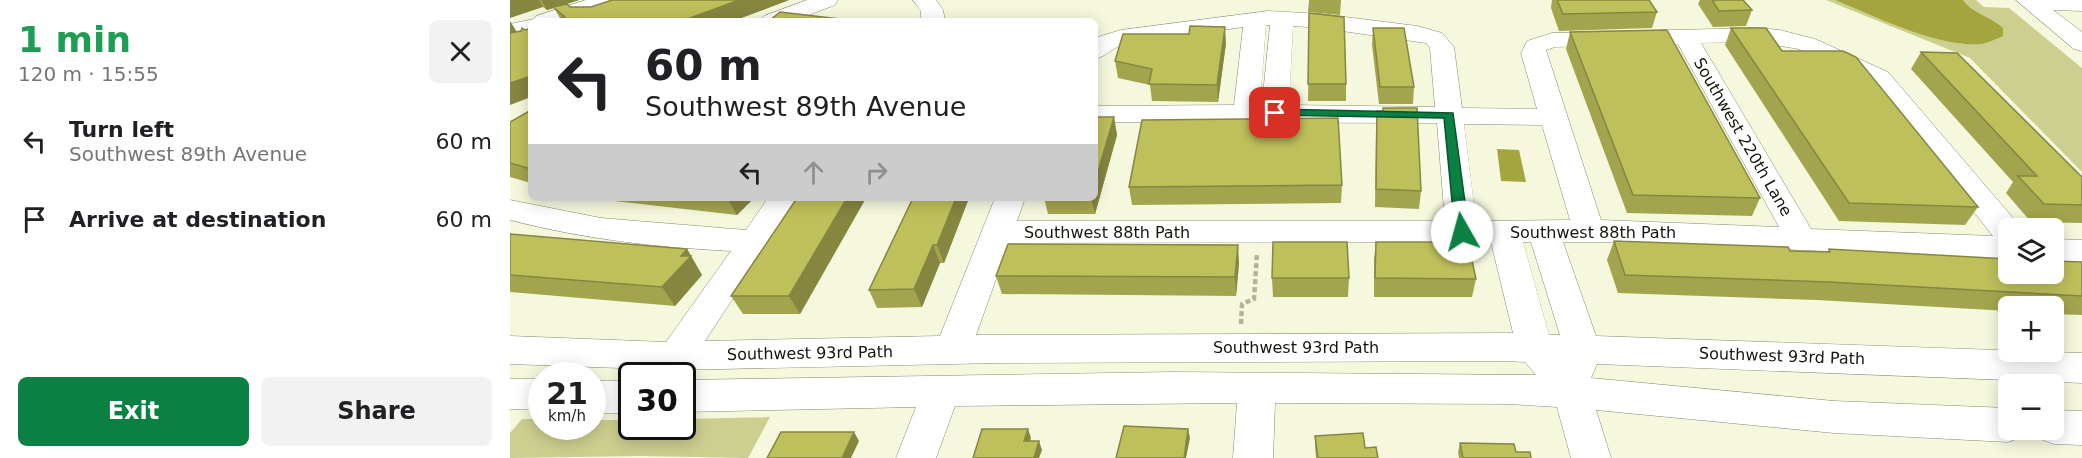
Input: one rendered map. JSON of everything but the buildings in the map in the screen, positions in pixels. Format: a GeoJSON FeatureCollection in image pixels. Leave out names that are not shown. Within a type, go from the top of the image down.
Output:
{"type":"FeatureCollection","features":[{"type":"Feature","properties":{"kind":"street"},"geometry":{"type":"LineString","coordinates":[[924,0],[932,10],[933,18]]}},
{"type":"Feature","properties":{"kind":"street"},"geometry":{"type":"LineString","coordinates":[[556,18],[619,2]]}},
{"type":"Feature","properties":{"kind":"street"},"geometry":{"type":"LineString","coordinates":[[584,18],[619,2]]}},
{"type":"Feature","properties":{"kind":"street"},"geometry":{"type":"LineString","coordinates":[[2060,7],[2082,44]]}},
{"type":"Feature","properties":{"kind":"street"},"geometry":{"type":"LineString","coordinates":[[783,17],[830,10]]}},
{"type":"Feature","properties":{"kind":"street"},"geometry":{"type":"LineString","coordinates":[[1275,113],[1282,18]]}},
{"type":"Feature","properties":{"kind":"street"},"geometry":{"type":"LineString","coordinates":[[1103,46],[1154,32],[1255,19],[1282,18],[1413,32],[1434,38],[1442,47],[1462,232]]}},
{"type":"Feature","properties":{"kind":"street"},"geometry":{"type":"LineString","coordinates":[[1246,113],[1255,19]]}},
{"type":"Feature","properties":{"kind":"street"},"geometry":{"type":"LineString","coordinates":[[510,32],[528,26]]}},
{"type":"Feature","properties":{"kind":"street"},"geometry":{"type":"LineString","coordinates":[[1589,231],[1533,53],[1537,45],[1552,40],[1685,36],[1780,37],[1807,44],[1877,75],[1998,221]]}},
{"type":"Feature","properties":{"kind":"street","name":"Southwest 220th Lane"},"geometry":{"type":"LineString","coordinates":[[1685,36],[1801,238]]}},
{"type":"Feature","properties":{"kind":"street"},"geometry":{"type":"LineString","coordinates":[[510,44],[528,38]]}},
{"type":"Feature","properties":{"kind":"street"},"geometry":{"type":"LineString","coordinates":[[1098,114],[1275,113],[1553,117]]}},
{"type":"Feature","properties":{"kind":"street"},"geometry":{"type":"LineString","coordinates":[[676,356],[782,201]]}},
{"type":"Feature","properties":{"kind":"street"},"geometry":{"type":"LineString","coordinates":[[953,350],[1009,201]]}},
{"type":"Feature","properties":{"kind":"street"},"geometry":{"type":"LineString","coordinates":[[510,210],[554,220],[624,231],[755,241]]}},
{"type":"Feature","properties":{"kind":"street"},"geometry":{"type":"LineString","coordinates":[[1544,231],[1582,349],[1572,392]]}},
{"type":"Feature","properties":{"kind":"street","name":"Southwest 88th Path"},"geometry":{"type":"LineString","coordinates":[[996,232],[1589,231],[1998,248]]}},
{"type":"Feature","properties":{"kind":"street"},"geometry":{"type":"LineString","coordinates":[[1504,232],[1535,348],[1572,392],[1591,458]]}},
{"type":"Feature","properties":{"kind":"street"},"geometry":{"type":"LineString","coordinates":[[2064,250],[2082,251]]}},
{"type":"Feature","properties":{"kind":"street","name":"Southwest 93rd Path"},"geometry":{"type":"LineString","coordinates":[[510,350],[604,356],[676,356],[1328,346],[1535,348],[2082,368]]}},
{"type":"Feature","properties":{"kind":"street"},"geometry":{"type":"LineString","coordinates":[[1253,458],[1257,387]]}},
{"type":"Feature","properties":{"kind":"street"},"geometry":{"type":"LineString","coordinates":[[696,396],[1257,387],[1572,392],[1834,417],[1998,425]]}},
{"type":"Feature","properties":{"kind":"street"},"geometry":{"type":"LineString","coordinates":[[916,458],[941,391]]}},
{"type":"Feature","properties":{"kind":"street"},"geometry":{"type":"LineString","coordinates":[[510,394],[528,395]]}},
{"type":"Feature","properties":{"kind":"street"},"geometry":{"type":"LineString","coordinates":[[2064,427],[2082,428]]}},
{"type":"Feature","properties":{"kind":"path"},"geometry":{"type":"LineString","coordinates":[[1241,330],[1242,304],[1254,299],[1257,246]]}},
{"type":"Feature","properties":{"kind":"green space"},"geometry":{"type":"Polygon","coordinates":[[[1826,0],[1835,0],[1942,40],[1963,44],[2002,36],[2003,28],[1972,9],[1963,0],[1976,0],[1984,7],[2009,8],[2082,68],[2082,172],[1970,58],[1826,0]]]}},
{"type":"Feature","properties":{"kind":"green space"},"geometry":{"type":"Polygon","coordinates":[[[770,417],[748,458],[641,456],[510,458],[510,433],[522,419],[528,419],[528,440],[606,440],[606,420],[618,420],[618,440],[696,440],[696,419],[770,417]]]}},
{"type":"Feature","properties":{"kind":"shaded area"},"geometry":{"type":"Polygon","coordinates":[[[1835,0],[1963,0],[1972,9],[2003,28],[2003,36],[1981,44],[1946,41],[1887,22],[1835,0]]]}},
{"type":"Feature","properties":{"kind":"shaded area"},"geometry":{"type":"Polygon","coordinates":[[[1497,149],[1519,150],[1526,182],[1501,181],[1497,149]]]}},
{"type":"Feature","properties":{"kind":"route"},"geometry":{"type":"LineString","coordinates":[[1275,113],[1449,115],[1462,232]]}}]}
